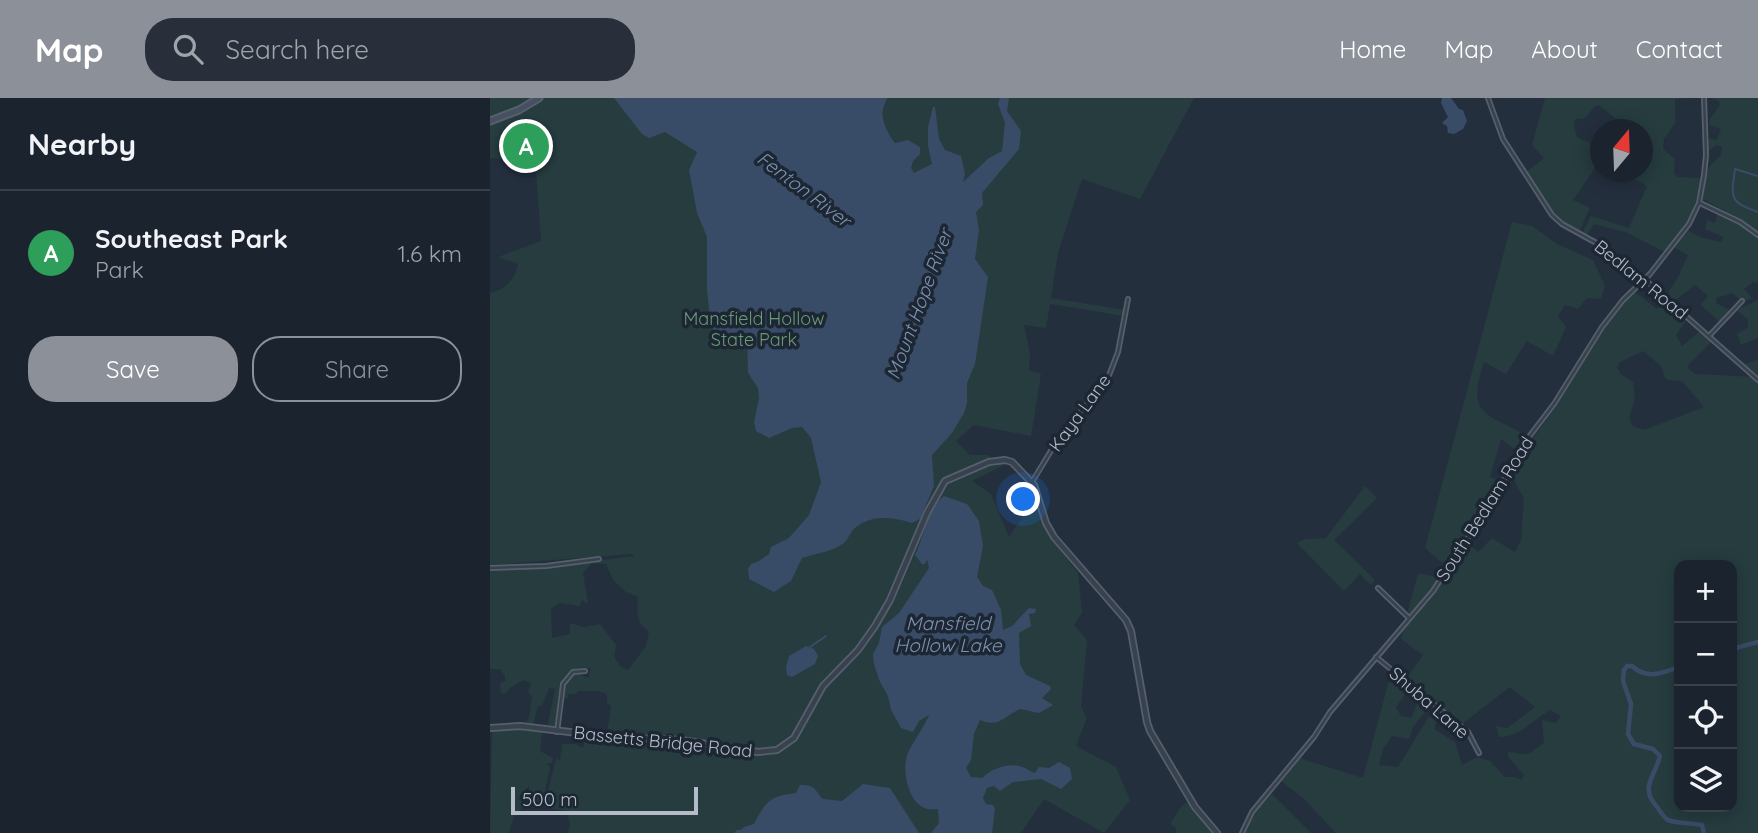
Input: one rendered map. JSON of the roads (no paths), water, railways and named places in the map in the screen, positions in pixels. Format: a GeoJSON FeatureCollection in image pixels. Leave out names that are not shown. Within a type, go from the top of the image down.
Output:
{"type":"FeatureCollection","features":[{"type":"Feature","properties":{"kind":"main road"},"geometry":{"type":"LineString","coordinates":[[490,121],[519,110],[539,98]]}},
{"type":"Feature","properties":{"kind":"street","name":"Bedlam Road"},"geometry":{"type":"LineString","coordinates":[[1488,98],[1503,139],[1552,215],[1562,224],[1600,245],[1644,279],[1758,380]]}},
{"type":"Feature","properties":{"kind":"street","name":"South Bedlam Road"},"geometry":{"type":"LineString","coordinates":[[1242,833],[1252,812],[1445,574],[1496,495],[1522,446],[1554,404],[1602,327],[1680,238],[1699,202],[1706,155],[1704,98]]}},
{"type":"Feature","properties":{"kind":"street"},"geometry":{"type":"LineString","coordinates":[[1699,202],[1740,222],[1758,235]]}},
{"type":"Feature","properties":{"kind":"street","name":"Kaya Lane"},"geometry":{"type":"LineString","coordinates":[[1032,482],[1063,431],[1106,383],[1118,352],[1128,299]]}},
{"type":"Feature","properties":{"kind":"street"},"geometry":{"type":"LineString","coordinates":[[1709,336],[1742,301]]}},
{"type":"Feature","properties":{"kind":"street","name":"Bassetts Bridge Road"},"geometry":{"type":"LineString","coordinates":[[490,728],[520,726],[611,737],[681,740],[758,752],[782,748],[797,734],[823,686],[858,650],[875,626],[890,600],[939,489],[954,475],[999,460],[1012,462],[1032,482]]}},
{"type":"Feature","properties":{"kind":"street"},"geometry":{"type":"LineString","coordinates":[[1032,482],[1054,537],[1126,620],[1131,631],[1150,731],[1195,807],[1217,833]]}},
{"type":"Feature","properties":{"kind":"street"},"geometry":{"type":"LineString","coordinates":[[490,568],[546,566],[600,559]]}},
{"type":"Feature","properties":{"kind":"street"},"geometry":{"type":"LineString","coordinates":[[1378,588],[1409,618]]}},
{"type":"Feature","properties":{"kind":"street","name":"Shuba Lane"},"geometry":{"type":"LineString","coordinates":[[1376,657],[1468,732],[1479,753]]}},
{"type":"Feature","properties":{"kind":"street"},"geometry":{"type":"LineString","coordinates":[[556,732],[563,684],[572,673],[586,671]]}},
{"type":"Feature","properties":{"kind":"water"},"geometry":{"type":"Polygon","coordinates":[[[614,98],[887,98],[883,118],[895,143],[908,140],[920,147],[920,154],[913,161],[911,168],[914,173],[932,164],[928,127],[935,107],[939,139],[945,150],[961,156],[965,174],[963,182],[989,158],[1002,151],[1005,123],[998,104],[1000,98],[1009,98],[1007,111],[1021,131],[1019,149],[982,193],[983,205],[976,212],[979,230],[975,259],[988,277],[975,364],[967,383],[967,403],[952,433],[932,455],[934,486],[920,519],[912,523],[882,518],[860,524],[840,546],[802,558],[791,581],[774,592],[749,579],[748,569],[751,564],[769,554],[771,547],[789,538],[809,515],[821,482],[811,438],[802,427],[792,428],[769,438],[756,431],[754,422],[759,398],[758,388],[748,373],[747,334],[724,336],[717,334],[711,326],[707,290],[707,237],[697,213],[689,170],[697,152],[665,132],[649,138],[642,134],[614,98]]]}},
{"type":"Feature","properties":{"kind":"water"},"geometry":{"type":"Polygon","coordinates":[[[1442,98],[1451,98],[1459,109],[1463,110],[1467,121],[1463,129],[1454,134],[1448,133],[1447,126],[1442,123],[1448,117],[1441,103],[1442,98]]]}},
{"type":"Feature","properties":{"kind":"water","name":"Mansfield Hollow Lake"},"geometry":{"type":"Polygon","coordinates":[[[944,496],[967,504],[979,521],[983,546],[977,577],[983,586],[992,590],[1001,610],[1003,630],[1012,626],[1029,608],[1036,609],[1035,613],[1029,614],[1031,626],[1019,633],[1020,664],[1026,675],[1050,686],[1051,689],[1042,698],[1053,705],[1039,713],[1020,709],[997,722],[980,720],[974,734],[971,760],[966,768],[971,777],[982,778],[1002,767],[1020,766],[1035,773],[1039,767],[1049,768],[1059,762],[1070,768],[1072,779],[1061,789],[1041,779],[1013,782],[1000,791],[994,786],[987,788],[983,798],[986,804],[995,808],[992,833],[931,833],[939,823],[938,809],[927,809],[915,800],[908,785],[905,768],[908,753],[929,715],[919,721],[913,732],[901,728],[891,710],[874,664],[873,654],[879,643],[882,627],[899,613],[929,568],[927,559],[925,564],[922,564],[915,555],[933,508],[944,496]]]}},
{"type":"Feature","properties":{"kind":"water"},"geometry":{"type":"Polygon","coordinates":[[[806,646],[814,649],[818,656],[815,664],[792,677],[787,675],[789,656],[806,646]]]}},
{"type":"Feature","properties":{"kind":"water"},"geometry":{"type":"Polygon","coordinates":[[[863,784],[890,788],[919,833],[734,833],[754,824],[762,810],[774,798],[796,793],[800,785],[814,788],[823,799],[842,801],[863,784]]]}},
{"type":"Feature","properties":{"kind":"waterway"},"geometry":{"type":"LineString","coordinates":[[1758,176],[1735,169],[1733,187],[1737,202],[1758,212]]}},
{"type":"Feature","properties":{"kind":"waterway"},"geometry":{"type":"LineString","coordinates":[[810,647],[826,636]]}},
{"type":"Feature","properties":{"kind":"waterway"},"geometry":{"type":"LineString","coordinates":[[1737,648],[1758,642]]}},
{"type":"Feature","properties":{"kind":"waterway"},"geometry":{"type":"LineString","coordinates":[[1674,669],[1649,674],[1632,666],[1627,666],[1624,670],[1623,681],[1631,704],[1628,734],[1634,744],[1653,749],[1660,756],[1650,782],[1649,794],[1662,814],[1671,821],[1702,825],[1704,833]]}},
{"type":"Feature","properties":{"kind":"place","name":"Southeast Park"},"geometry":{"type":"Point","coordinates":[526,146]}},
{"type":"Feature","properties":{"kind":"water label","name":"Fenton River"},"geometry":{"type":"Point","coordinates":[804,189]}},
{"type":"Feature","properties":{"kind":"water label","name":"Mount Hope River"},"geometry":{"type":"Point","coordinates":[919,304]}},
{"type":"Feature","properties":{"kind":"park label","name":"Mansfield Hollow State Park"},"geometry":{"type":"Point","coordinates":[754,329]}}]}
